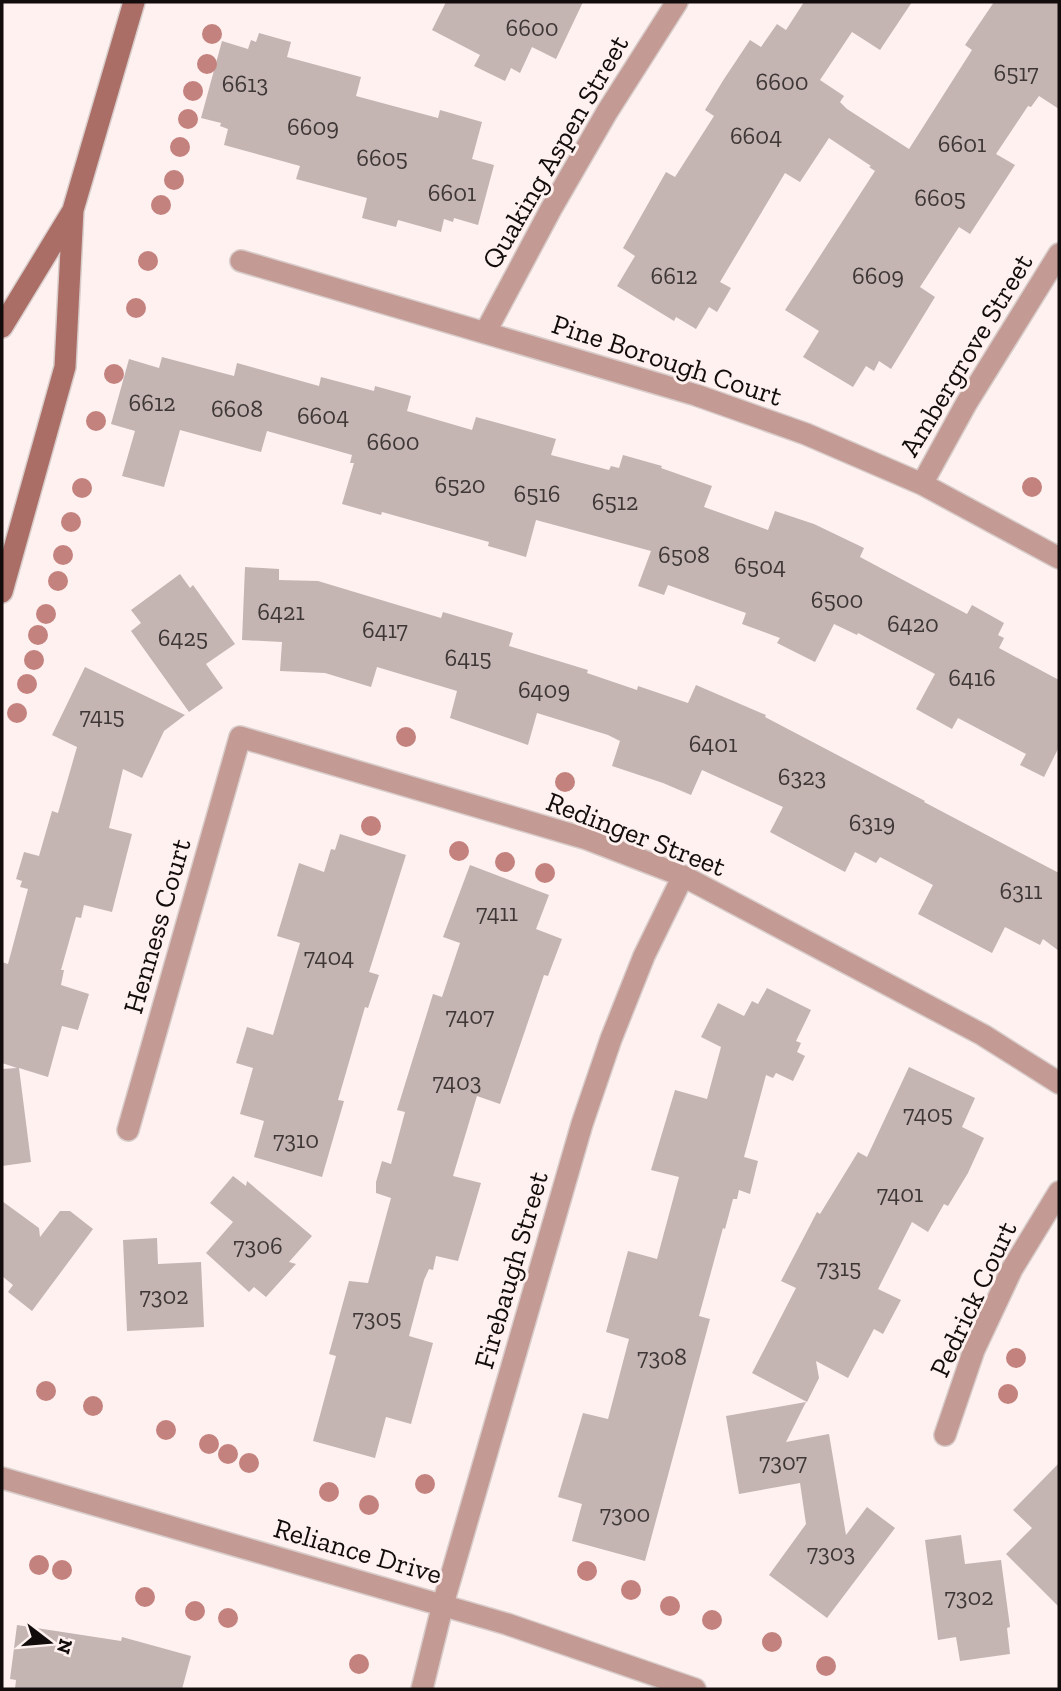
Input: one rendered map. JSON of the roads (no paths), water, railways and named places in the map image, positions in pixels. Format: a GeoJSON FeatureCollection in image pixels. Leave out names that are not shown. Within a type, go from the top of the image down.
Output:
{"type":"FeatureCollection","features":[{"type":"Feature","properties":{"kind":"main road"},"geometry":{"type":"LineString","coordinates":[[2,592],[65,367],[73,210],[134,2]]}},
{"type":"Feature","properties":{"kind":"main road"},"geometry":{"type":"LineString","coordinates":[[2,327],[73,210]]}},
{"type":"Feature","properties":{"kind":"street","name":"Quaking Aspen Street"},"geometry":{"type":"LineString","coordinates":[[485,333],[551,208],[607,112],[677,2]]}},
{"type":"Feature","properties":{"kind":"street","name":"Ambergrove Street"},"geometry":{"type":"LineString","coordinates":[[922,484],[973,393],[1059,254]]}},
{"type":"Feature","properties":{"kind":"street","name":"Pine Borough Court"},"geometry":{"type":"LineString","coordinates":[[241,261],[708,399],[806,434],[922,484],[1059,558]]}},
{"type":"Feature","properties":{"kind":"street","name":"Redinger Street"},"geometry":{"type":"LineString","coordinates":[[240,737],[587,839],[683,876],[983,1035],[1059,1083]]}},
{"type":"Feature","properties":{"kind":"street","name":"Henness Court"},"geometry":{"type":"LineString","coordinates":[[128,1130],[240,737]]}},
{"type":"Feature","properties":{"kind":"street","name":"Firebaugh Street"},"geometry":{"type":"LineString","coordinates":[[422,1689],[443,1605],[582,1124],[611,1039],[644,956],[683,876]]}},
{"type":"Feature","properties":{"kind":"street","name":"Pedrick Court"},"geometry":{"type":"LineString","coordinates":[[945,1435],[974,1350],[1012,1269],[1059,1192]]}},
{"type":"Feature","properties":{"kind":"street","name":"Reliance Drive"},"geometry":{"type":"LineString","coordinates":[[2,1478],[532,1632],[695,1689]]}}]}
